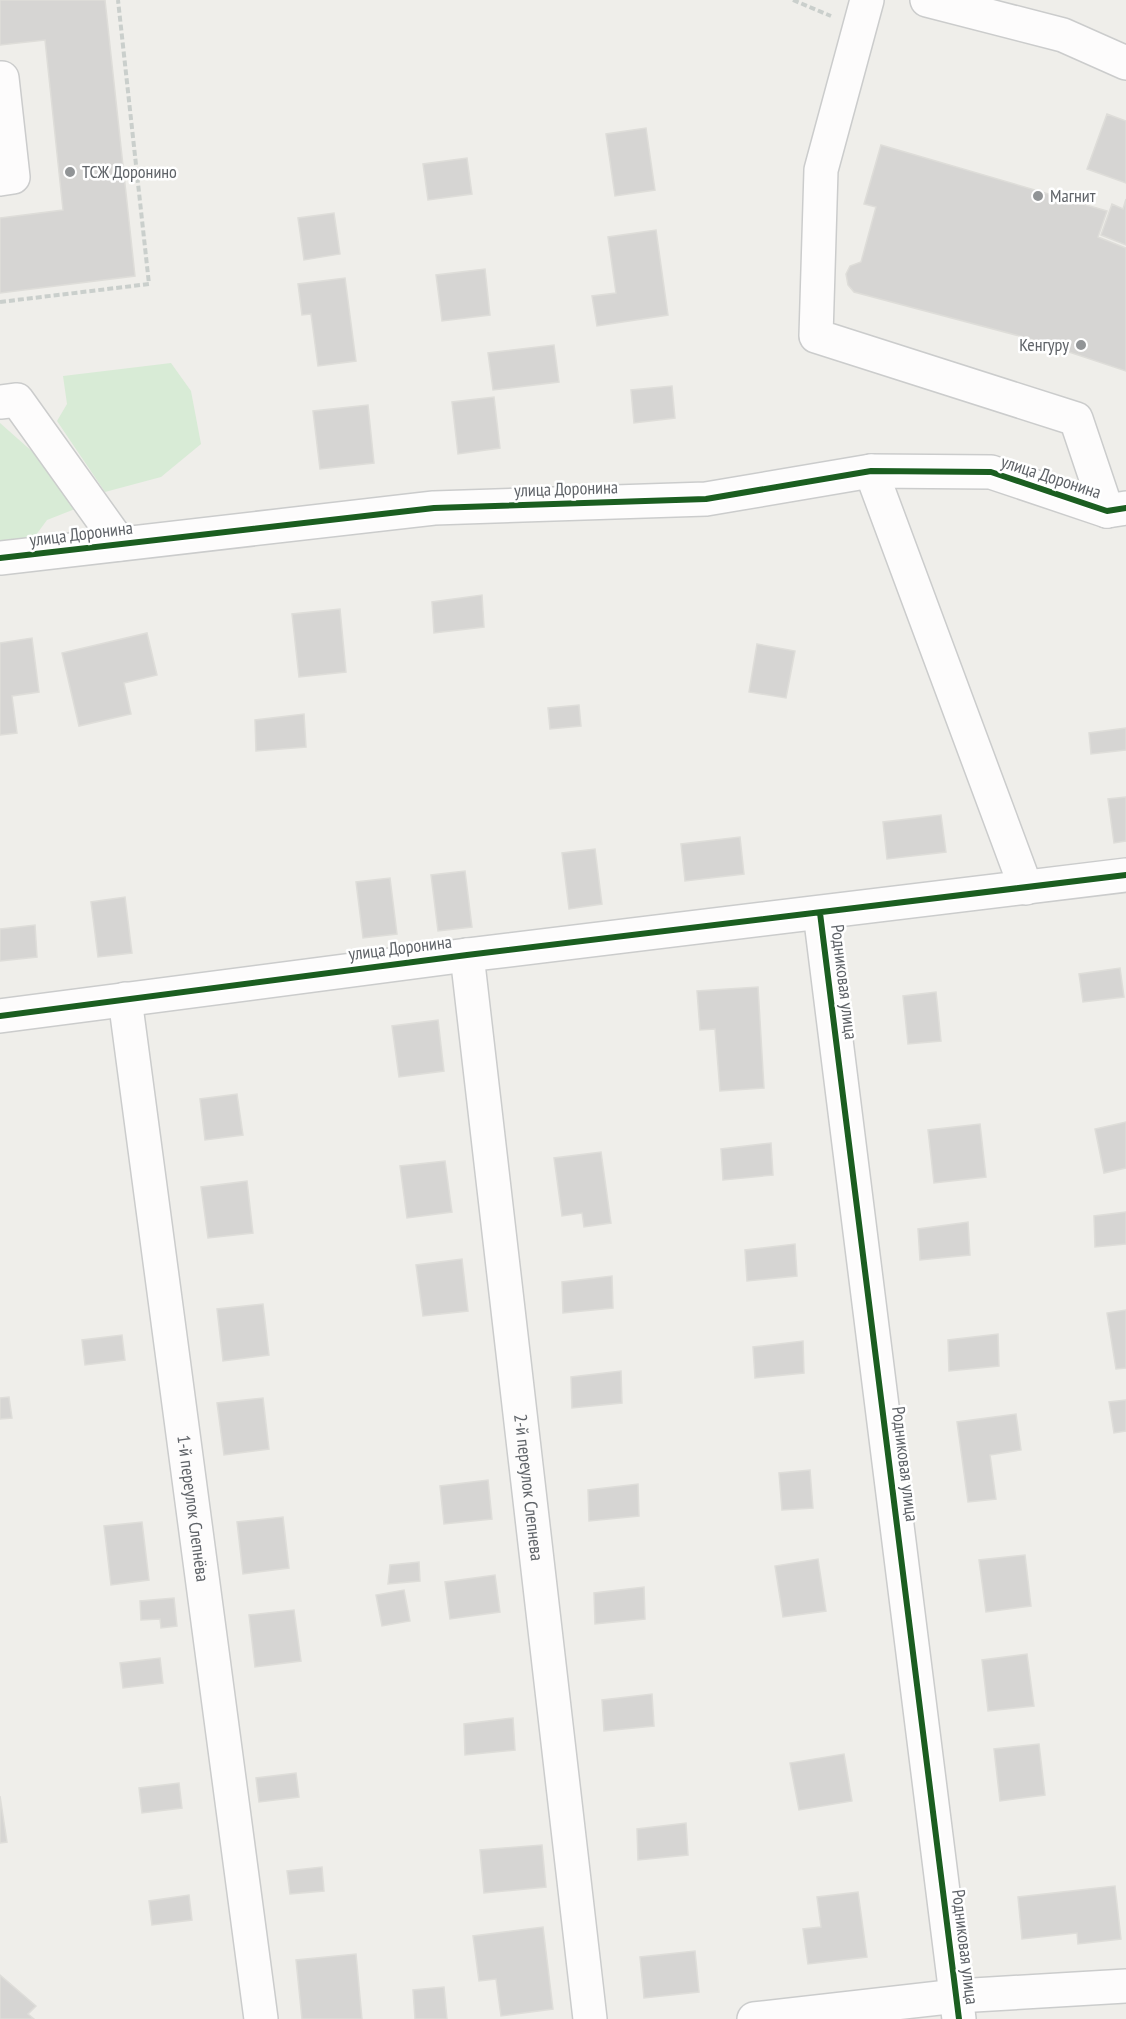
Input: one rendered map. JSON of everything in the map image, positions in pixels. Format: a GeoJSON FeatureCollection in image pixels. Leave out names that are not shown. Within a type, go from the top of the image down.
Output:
{"type":"FeatureCollection","features":[{"type":"Feature","properties":{"kind":"street"},"geometry":{"type":"LineString","coordinates":[[867,0],[821,170],[816,336],[1076,419],[1116,510]]}},
{"type":"Feature","properties":{"kind":"street"},"geometry":{"type":"LineString","coordinates":[[927,0],[1063,35],[1126,63]]}},
{"type":"Feature","properties":{"kind":"street"},"geometry":{"type":"LineString","coordinates":[[0,79],[2,78],[13,177],[0,179]]}},
{"type":"Feature","properties":{"kind":"street"},"geometry":{"type":"LineString","coordinates":[[0,402],[16,400],[120,544]]}},
{"type":"Feature","properties":{"kind":"street"},"geometry":{"type":"LineString","coordinates":[[871,471],[1026,888]]}},
{"type":"Feature","properties":{"kind":"street","name":"улица Доронина"},"geometry":{"type":"LineString","coordinates":[[0,558],[434,508],[706,499],[871,471],[991,472],[1116,510]]}},
{"type":"Feature","properties":{"kind":"street","name":"улица Доронина"},"geometry":{"type":"LineString","coordinates":[[0,1016],[467,955],[820,914],[1126,875]]}},
{"type":"Feature","properties":{"kind":"street","name":"Родниковая улица"},"geometry":{"type":"LineString","coordinates":[[820,914],[958,2008]]}},
{"type":"Feature","properties":{"kind":"street","name":"2-й переулок Слепнева"},"geometry":{"type":"LineString","coordinates":[[467,955],[590,2019]]}},
{"type":"Feature","properties":{"kind":"street","name":"1-й переулок Слепнёва"},"geometry":{"type":"LineString","coordinates":[[125,999],[261,2019]]}},
{"type":"Feature","properties":{"kind":"street"},"geometry":{"type":"LineString","coordinates":[[754,2019],[958,2008],[1126,1986]]}},
{"type":"Feature","properties":{"kind":"path"},"geometry":{"type":"LineString","coordinates":[[0,302],[149,284],[118,0]]}},
{"type":"Feature","properties":{"kind":"green space"},"geometry":{"type":"Polygon","coordinates":[[[171,363],[191,391],[201,444],[161,477],[105,492],[57,421],[67,404],[63,376],[171,363]]]}},
{"type":"Feature","properties":{"kind":"green space"},"geometry":{"type":"Polygon","coordinates":[[[0,423],[35,454],[75,509],[47,520],[30,543],[0,546],[0,423]]]}},
{"type":"Feature","properties":{"kind":"building"},"geometry":{"type":"Polygon","coordinates":[[[0,0],[105,0],[135,276],[0,293],[0,218],[63,210],[45,40],[0,45],[0,0]]]}},
{"type":"Feature","properties":{"kind":"building"},"geometry":{"type":"Polygon","coordinates":[[[1107,114],[1126,121],[1126,183],[1087,169],[1107,114]]]}},
{"type":"Feature","properties":{"kind":"building"},"geometry":{"type":"Polygon","coordinates":[[[646,128],[655,190],[615,196],[606,134],[646,128]]]}},
{"type":"Feature","properties":{"kind":"building"},"geometry":{"type":"Polygon","coordinates":[[[881,145],[1107,211],[1098,237],[1126,248],[1126,371],[1027,338],[854,292],[848,285],[846,274],[850,266],[861,262],[876,207],[864,204],[881,145]]]}},
{"type":"Feature","properties":{"kind":"building"},"geometry":{"type":"Polygon","coordinates":[[[467,158],[472,194],[428,200],[423,164],[467,158]]]}},
{"type":"Feature","properties":{"kind":"building"},"geometry":{"type":"Polygon","coordinates":[[[1126,199],[1126,245],[1101,235],[1112,204],[1123,209],[1126,199]]]}},
{"type":"Feature","properties":{"kind":"building"},"geometry":{"type":"Polygon","coordinates":[[[334,213],[340,254],[304,260],[298,218],[334,213]]]}},
{"type":"Feature","properties":{"kind":"building"},"geometry":{"type":"Polygon","coordinates":[[[656,230],[668,315],[597,326],[592,296],[616,293],[608,237],[656,230]]]}},
{"type":"Feature","properties":{"kind":"building"},"geometry":{"type":"Polygon","coordinates":[[[485,269],[490,315],[442,321],[436,275],[485,269]]]}},
{"type":"Feature","properties":{"kind":"building"},"geometry":{"type":"Polygon","coordinates":[[[345,278],[356,361],[318,366],[311,314],[302,315],[298,284],[345,278]]]}},
{"type":"Feature","properties":{"kind":"building"},"geometry":{"type":"Polygon","coordinates":[[[554,345],[559,382],[493,390],[488,353],[554,345]]]}},
{"type":"Feature","properties":{"kind":"building"},"geometry":{"type":"Polygon","coordinates":[[[672,386],[675,418],[634,423],[631,390],[672,386]]]}},
{"type":"Feature","properties":{"kind":"building"},"geometry":{"type":"Polygon","coordinates":[[[494,397],[500,448],[458,454],[452,402],[494,397]]]}},
{"type":"Feature","properties":{"kind":"building"},"geometry":{"type":"Polygon","coordinates":[[[368,405],[374,463],[320,469],[313,411],[368,405]]]}},
{"type":"Feature","properties":{"kind":"building"},"geometry":{"type":"Polygon","coordinates":[[[482,595],[484,627],[434,633],[432,602],[482,595]]]}},
{"type":"Feature","properties":{"kind":"building"},"geometry":{"type":"Polygon","coordinates":[[[340,609],[346,672],[299,677],[292,614],[340,609]]]}},
{"type":"Feature","properties":{"kind":"building"},"geometry":{"type":"Polygon","coordinates":[[[147,633],[157,675],[124,683],[131,714],[79,726],[62,653],[147,633]]]}},
{"type":"Feature","properties":{"kind":"building"},"geometry":{"type":"Polygon","coordinates":[[[32,638],[39,692],[12,696],[17,733],[0,735],[0,643],[32,638]]]}},
{"type":"Feature","properties":{"kind":"building"},"geometry":{"type":"Polygon","coordinates":[[[757,644],[795,651],[786,698],[749,692],[757,644]]]}},
{"type":"Feature","properties":{"kind":"building"},"geometry":{"type":"Polygon","coordinates":[[[579,705],[581,726],[550,729],[548,708],[579,705]]]}},
{"type":"Feature","properties":{"kind":"building"},"geometry":{"type":"Polygon","coordinates":[[[304,714],[306,747],[256,751],[255,720],[304,714]]]}},
{"type":"Feature","properties":{"kind":"building"},"geometry":{"type":"Polygon","coordinates":[[[1126,728],[1126,750],[1091,754],[1089,733],[1126,728]]]}},
{"type":"Feature","properties":{"kind":"building"},"geometry":{"type":"Polygon","coordinates":[[[1126,797],[1126,841],[1114,843],[1108,799],[1126,797]]]}},
{"type":"Feature","properties":{"kind":"building"},"geometry":{"type":"Polygon","coordinates":[[[941,815],[946,852],[887,859],[883,822],[941,815]]]}},
{"type":"Feature","properties":{"kind":"building"},"geometry":{"type":"Polygon","coordinates":[[[740,837],[744,874],[685,881],[681,844],[740,837]]]}},
{"type":"Feature","properties":{"kind":"building"},"geometry":{"type":"Polygon","coordinates":[[[595,849],[602,904],[569,909],[562,853],[595,849]]]}},
{"type":"Feature","properties":{"kind":"building"},"geometry":{"type":"Polygon","coordinates":[[[465,871],[472,927],[438,931],[431,875],[465,871]]]}},
{"type":"Feature","properties":{"kind":"building"},"geometry":{"type":"Polygon","coordinates":[[[390,878],[397,934],[363,938],[356,882],[390,878]]]}},
{"type":"Feature","properties":{"kind":"building"},"geometry":{"type":"Polygon","coordinates":[[[125,897],[132,953],[98,957],[91,902],[125,897]]]}},
{"type":"Feature","properties":{"kind":"building"},"geometry":{"type":"Polygon","coordinates":[[[35,925],[37,957],[0,961],[0,929],[35,925]]]}},
{"type":"Feature","properties":{"kind":"building"},"geometry":{"type":"Polygon","coordinates":[[[1120,968],[1124,997],[1083,1002],[1079,974],[1120,968]]]}},
{"type":"Feature","properties":{"kind":"building"},"geometry":{"type":"Polygon","coordinates":[[[758,987],[764,1088],[720,1091],[715,1029],[700,1030],[697,991],[758,987]]]}},
{"type":"Feature","properties":{"kind":"building"},"geometry":{"type":"Polygon","coordinates":[[[936,992],[941,1041],[908,1044],[903,996],[936,992]]]}},
{"type":"Feature","properties":{"kind":"building"},"geometry":{"type":"Polygon","coordinates":[[[438,1020],[444,1071],[399,1077],[392,1026],[438,1020]]]}},
{"type":"Feature","properties":{"kind":"building"},"geometry":{"type":"Polygon","coordinates":[[[237,1094],[243,1135],[205,1140],[200,1099],[237,1094]]]}},
{"type":"Feature","properties":{"kind":"building"},"geometry":{"type":"Polygon","coordinates":[[[1126,1122],[1126,1168],[1104,1173],[1095,1129],[1126,1122]]]}},
{"type":"Feature","properties":{"kind":"building"},"geometry":{"type":"Polygon","coordinates":[[[980,1124],[986,1177],[934,1183],[928,1130],[980,1124]]]}},
{"type":"Feature","properties":{"kind":"building"},"geometry":{"type":"Polygon","coordinates":[[[771,1143],[773,1175],[723,1180],[721,1149],[771,1143]]]}},
{"type":"Feature","properties":{"kind":"building"},"geometry":{"type":"Polygon","coordinates":[[[601,1152],[611,1223],[584,1227],[582,1213],[562,1216],[554,1158],[601,1152]]]}},
{"type":"Feature","properties":{"kind":"building"},"geometry":{"type":"Polygon","coordinates":[[[445,1161],[452,1212],[407,1218],[400,1166],[445,1161]]]}},
{"type":"Feature","properties":{"kind":"building"},"geometry":{"type":"Polygon","coordinates":[[[247,1181],[253,1233],[208,1238],[201,1187],[247,1181]]]}},
{"type":"Feature","properties":{"kind":"building"},"geometry":{"type":"Polygon","coordinates":[[[1126,1212],[1126,1244],[1095,1247],[1094,1216],[1126,1212]]]}},
{"type":"Feature","properties":{"kind":"building"},"geometry":{"type":"Polygon","coordinates":[[[968,1222],[970,1255],[920,1260],[918,1229],[968,1222]]]}},
{"type":"Feature","properties":{"kind":"building"},"geometry":{"type":"Polygon","coordinates":[[[795,1244],[797,1276],[747,1281],[745,1250],[795,1244]]]}},
{"type":"Feature","properties":{"kind":"building"},"geometry":{"type":"Polygon","coordinates":[[[462,1259],[468,1311],[423,1316],[416,1265],[462,1259]]]}},
{"type":"Feature","properties":{"kind":"building"},"geometry":{"type":"Polygon","coordinates":[[[612,1276],[613,1308],[563,1313],[562,1282],[612,1276]]]}},
{"type":"Feature","properties":{"kind":"building"},"geometry":{"type":"Polygon","coordinates":[[[263,1304],[269,1355],[223,1361],[217,1309],[263,1304]]]}},
{"type":"Feature","properties":{"kind":"building"},"geometry":{"type":"Polygon","coordinates":[[[1126,1310],[1126,1368],[1116,1369],[1107,1313],[1126,1310]]]}},
{"type":"Feature","properties":{"kind":"building"},"geometry":{"type":"Polygon","coordinates":[[[998,1334],[999,1366],[949,1371],[948,1340],[998,1334]]]}},
{"type":"Feature","properties":{"kind":"building"},"geometry":{"type":"Polygon","coordinates":[[[122,1335],[125,1360],[85,1365],[82,1340],[122,1335]]]}},
{"type":"Feature","properties":{"kind":"building"},"geometry":{"type":"Polygon","coordinates":[[[803,1341],[804,1373],[755,1378],[753,1347],[803,1341]]]}},
{"type":"Feature","properties":{"kind":"building"},"geometry":{"type":"Polygon","coordinates":[[[621,1371],[622,1403],[572,1408],[571,1377],[621,1371]]]}},
{"type":"Feature","properties":{"kind":"building"},"geometry":{"type":"Polygon","coordinates":[[[9,1397],[12,1418],[0,1419],[0,1398],[9,1397]]]}},
{"type":"Feature","properties":{"kind":"building"},"geometry":{"type":"Polygon","coordinates":[[[263,1398],[269,1449],[224,1455],[217,1403],[263,1398]]]}},
{"type":"Feature","properties":{"kind":"building"},"geometry":{"type":"Polygon","coordinates":[[[1126,1400],[1126,1431],[1114,1433],[1109,1402],[1126,1400]]]}},
{"type":"Feature","properties":{"kind":"building"},"geometry":{"type":"Polygon","coordinates":[[[1016,1414],[1021,1450],[990,1455],[996,1499],[968,1502],[957,1422],[1016,1414]]]}},
{"type":"Feature","properties":{"kind":"building"},"geometry":{"type":"Polygon","coordinates":[[[810,1470],[813,1508],[782,1510],[779,1473],[810,1470]]]}},
{"type":"Feature","properties":{"kind":"building"},"geometry":{"type":"Polygon","coordinates":[[[488,1480],[492,1519],[444,1524],[440,1486],[488,1480]]]}},
{"type":"Feature","properties":{"kind":"building"},"geometry":{"type":"Polygon","coordinates":[[[638,1484],[639,1516],[589,1521],[588,1490],[638,1484]]]}},
{"type":"Feature","properties":{"kind":"building"},"geometry":{"type":"Polygon","coordinates":[[[283,1517],[289,1568],[243,1574],[237,1522],[283,1517]]]}},
{"type":"Feature","properties":{"kind":"building"},"geometry":{"type":"Polygon","coordinates":[[[142,1522],[149,1580],[111,1585],[104,1526],[142,1522]]]}},
{"type":"Feature","properties":{"kind":"building"},"geometry":{"type":"Polygon","coordinates":[[[1025,1555],[1031,1606],[986,1612],[979,1560],[1025,1555]]]}},
{"type":"Feature","properties":{"kind":"building"},"geometry":{"type":"Polygon","coordinates":[[[818,1559],[826,1611],[783,1617],[775,1566],[818,1559]]]}},
{"type":"Feature","properties":{"kind":"building"},"geometry":{"type":"Polygon","coordinates":[[[419,1562],[420,1581],[388,1584],[390,1565],[419,1562]]]}},
{"type":"Feature","properties":{"kind":"building"},"geometry":{"type":"Polygon","coordinates":[[[495,1575],[500,1612],[450,1619],[445,1582],[495,1575]]]}},
{"type":"Feature","properties":{"kind":"building"},"geometry":{"type":"Polygon","coordinates":[[[644,1587],[645,1619],[595,1624],[594,1593],[644,1587]]]}},
{"type":"Feature","properties":{"kind":"building"},"geometry":{"type":"Polygon","coordinates":[[[404,1590],[410,1621],[382,1626],[376,1595],[404,1590]]]}},
{"type":"Feature","properties":{"kind":"building"},"geometry":{"type":"Polygon","coordinates":[[[174,1598],[177,1626],[161,1628],[160,1619],[141,1620],[140,1601],[174,1598]]]}},
{"type":"Feature","properties":{"kind":"building"},"geometry":{"type":"Polygon","coordinates":[[[294,1610],[301,1661],[255,1667],[249,1615],[294,1610]]]}},
{"type":"Feature","properties":{"kind":"building"},"geometry":{"type":"Polygon","coordinates":[[[1027,1654],[1034,1706],[988,1711],[982,1660],[1027,1654]]]}},
{"type":"Feature","properties":{"kind":"building"},"geometry":{"type":"Polygon","coordinates":[[[160,1658],[163,1683],[123,1688],[120,1663],[160,1658]]]}},
{"type":"Feature","properties":{"kind":"building"},"geometry":{"type":"Polygon","coordinates":[[[652,1694],[654,1726],[604,1731],[602,1700],[652,1694]]]}},
{"type":"Feature","properties":{"kind":"building"},"geometry":{"type":"Polygon","coordinates":[[[513,1718],[515,1750],[465,1755],[464,1724],[513,1718]]]}},
{"type":"Feature","properties":{"kind":"building"},"geometry":{"type":"Polygon","coordinates":[[[1039,1744],[1045,1795],[1000,1801],[994,1749],[1039,1744]]]}},
{"type":"Feature","properties":{"kind":"building"},"geometry":{"type":"Polygon","coordinates":[[[844,1754],[852,1801],[799,1810],[790,1763],[844,1754]]]}},
{"type":"Feature","properties":{"kind":"building"},"geometry":{"type":"Polygon","coordinates":[[[296,1773],[299,1797],[259,1802],[256,1778],[296,1773]]]}},
{"type":"Feature","properties":{"kind":"building"},"geometry":{"type":"Polygon","coordinates":[[[179,1783],[182,1808],[142,1813],[139,1788],[179,1783]]]}},
{"type":"Feature","properties":{"kind":"building"},"geometry":{"type":"Polygon","coordinates":[[[0,1796],[7,1842],[0,1843],[0,1796]]]}},
{"type":"Feature","properties":{"kind":"building"},"geometry":{"type":"Polygon","coordinates":[[[686,1823],[688,1855],[638,1860],[637,1829],[686,1823]]]}},
{"type":"Feature","properties":{"kind":"building"},"geometry":{"type":"Polygon","coordinates":[[[542,1845],[546,1887],[484,1893],[480,1850],[542,1845]]]}},
{"type":"Feature","properties":{"kind":"building"},"geometry":{"type":"Polygon","coordinates":[[[322,1867],[324,1891],[290,1894],[287,1871],[322,1867]]]}},
{"type":"Feature","properties":{"kind":"building"},"geometry":{"type":"Polygon","coordinates":[[[1115,1886],[1121,1939],[1078,1944],[1077,1933],[1022,1939],[1018,1897],[1115,1886]]]}},
{"type":"Feature","properties":{"kind":"building"},"geometry":{"type":"Polygon","coordinates":[[[858,1892],[867,1957],[808,1964],[803,1929],[821,1927],[817,1897],[858,1892]]]}},
{"type":"Feature","properties":{"kind":"building"},"geometry":{"type":"Polygon","coordinates":[[[189,1895],[192,1920],[152,1925],[149,1901],[189,1895]]]}},
{"type":"Feature","properties":{"kind":"building"},"geometry":{"type":"Polygon","coordinates":[[[543,1927],[553,2009],[501,2016],[496,1979],[479,1981],[473,1936],[543,1927]]]}},
{"type":"Feature","properties":{"kind":"building"},"geometry":{"type":"Polygon","coordinates":[[[695,1951],[699,1992],[644,1998],[640,1957],[695,1951]]]}},
{"type":"Feature","properties":{"kind":"building"},"geometry":{"type":"Polygon","coordinates":[[[356,1954],[362,2019],[302,2019],[296,1960],[356,1954]]]}},
{"type":"Feature","properties":{"kind":"building"},"geometry":{"type":"Polygon","coordinates":[[[0,1975],[36,2006],[28,2014],[34,2019],[0,2019],[0,1975]]]}},
{"type":"Feature","properties":{"kind":"building"},"geometry":{"type":"Polygon","coordinates":[[[444,1987],[447,2019],[415,2019],[413,1990],[444,1987]]]}},
{"type":"Feature","properties":{"kind":"cycle path"},"geometry":{"type":"LineString","coordinates":[[0,558],[434,508],[706,499],[871,471],[991,472],[1107,511],[1126,508]]}},
{"type":"Feature","properties":{"kind":"cycle path"},"geometry":{"type":"LineString","coordinates":[[0,1016],[467,955],[1126,875]]}},
{"type":"Feature","properties":{"kind":"cycle path"},"geometry":{"type":"LineString","coordinates":[[820,913],[959,2019]]}},
{"type":"Feature","properties":{"kind":"place","name":"ТСЖ Доронино"},"geometry":{"type":"Point","coordinates":[70,172]}},
{"type":"Feature","properties":{"kind":"place","name":"Магнит"},"geometry":{"type":"Point","coordinates":[1038,196]}},
{"type":"Feature","properties":{"kind":"place","name":"Кенгуру"},"geometry":{"type":"Point","coordinates":[1081,345]}}]}
